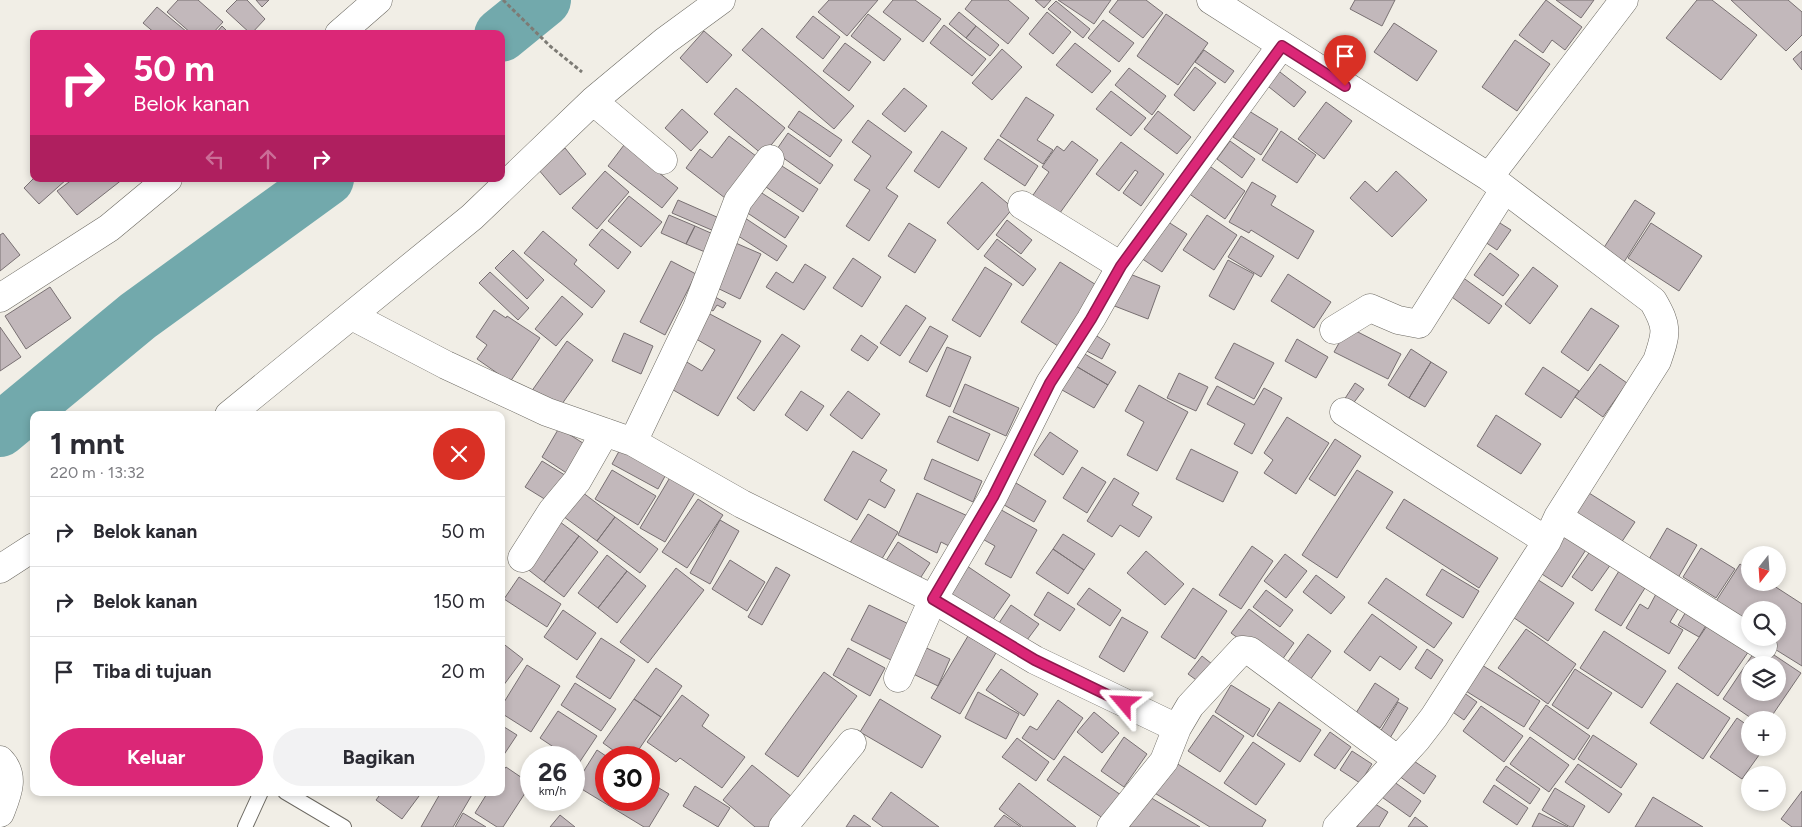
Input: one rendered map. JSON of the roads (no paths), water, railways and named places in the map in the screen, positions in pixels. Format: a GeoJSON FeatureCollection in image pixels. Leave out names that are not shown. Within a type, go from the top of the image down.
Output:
{"type":"FeatureCollection","features":[{"type":"Feature","properties":{"kind":"street"},"geometry":{"type":"LineString","coordinates":[[343,30],[378,0]]}},
{"type":"Feature","properties":{"kind":"street"},"geometry":{"type":"LineString","coordinates":[[234,411],[472,217],[599,96],[665,42],[721,0]]}},
{"type":"Feature","properties":{"kind":"street"},"geometry":{"type":"LineString","coordinates":[[1211,0],[1496,184],[1653,300],[1664,320],[1664,340],[1657,361],[1558,517],[1547,541],[1434,716],[1417,739],[1339,827]]}},
{"type":"Feature","properties":{"kind":"street"},"geometry":{"type":"LineString","coordinates":[[1334,330],[1370,308],[1398,320],[1419,324],[1496,184],[1624,0]]}},
{"type":"Feature","properties":{"kind":"street"},"geometry":{"type":"LineString","coordinates":[[898,678],[933,599],[993,497],[1050,383],[1091,319],[1121,266],[1282,46]]}},
{"type":"Feature","properties":{"kind":"street"},"geometry":{"type":"LineString","coordinates":[[599,96],[663,160]]}},
{"type":"Feature","properties":{"kind":"street"},"geometry":{"type":"LineString","coordinates":[[633,442],[697,308],[738,201],[770,159]]}},
{"type":"Feature","properties":{"kind":"street"},"geometry":{"type":"LineString","coordinates":[[0,298],[109,228],[164,182]]}},
{"type":"Feature","properties":{"kind":"street"},"geometry":{"type":"LineString","coordinates":[[1022,205],[1121,266]]}},
{"type":"Feature","properties":{"kind":"street"},"geometry":{"type":"LineString","coordinates":[[352,316],[446,365],[539,408],[633,442],[742,504],[933,599],[1035,660],[1177,728]]}},
{"type":"Feature","properties":{"kind":"street"},"geometry":{"type":"LineString","coordinates":[[1344,412],[1547,541]]}},
{"type":"Feature","properties":{"kind":"street"},"geometry":{"type":"LineString","coordinates":[[522,558],[552,511],[577,481],[605,432]]}},
{"type":"Feature","properties":{"kind":"street"},"geometry":{"type":"LineString","coordinates":[[1558,517],[1741,632]]}},
{"type":"Feature","properties":{"kind":"street"},"geometry":{"type":"LineString","coordinates":[[0,569],[30,550]]}},
{"type":"Feature","properties":{"kind":"street"},"geometry":{"type":"LineString","coordinates":[[1111,827],[1164,761],[1177,728],[1190,706],[1242,650],[1246,650],[1398,760]]}},
{"type":"Feature","properties":{"kind":"street"},"geometry":{"type":"LineString","coordinates":[[783,827],[852,743]]}},
{"type":"Feature","properties":{"kind":"street"},"geometry":{"type":"LineString","coordinates":[[0,760],[6,766],[10,779],[8,792],[0,813]]}},
{"type":"Feature","properties":{"kind":"lane"},"geometry":{"type":"LineString","coordinates":[[245,827],[258,796]]}},
{"type":"Feature","properties":{"kind":"lane"},"geometry":{"type":"LineString","coordinates":[[292,796],[344,827]]}},
{"type":"Feature","properties":{"kind":"waterway"},"geometry":{"type":"LineString","coordinates":[[505,32],[544,0]]}},
{"type":"Feature","properties":{"kind":"waterway"},"geometry":{"type":"LineString","coordinates":[[0,430],[138,316],[323,182]]}}]}
